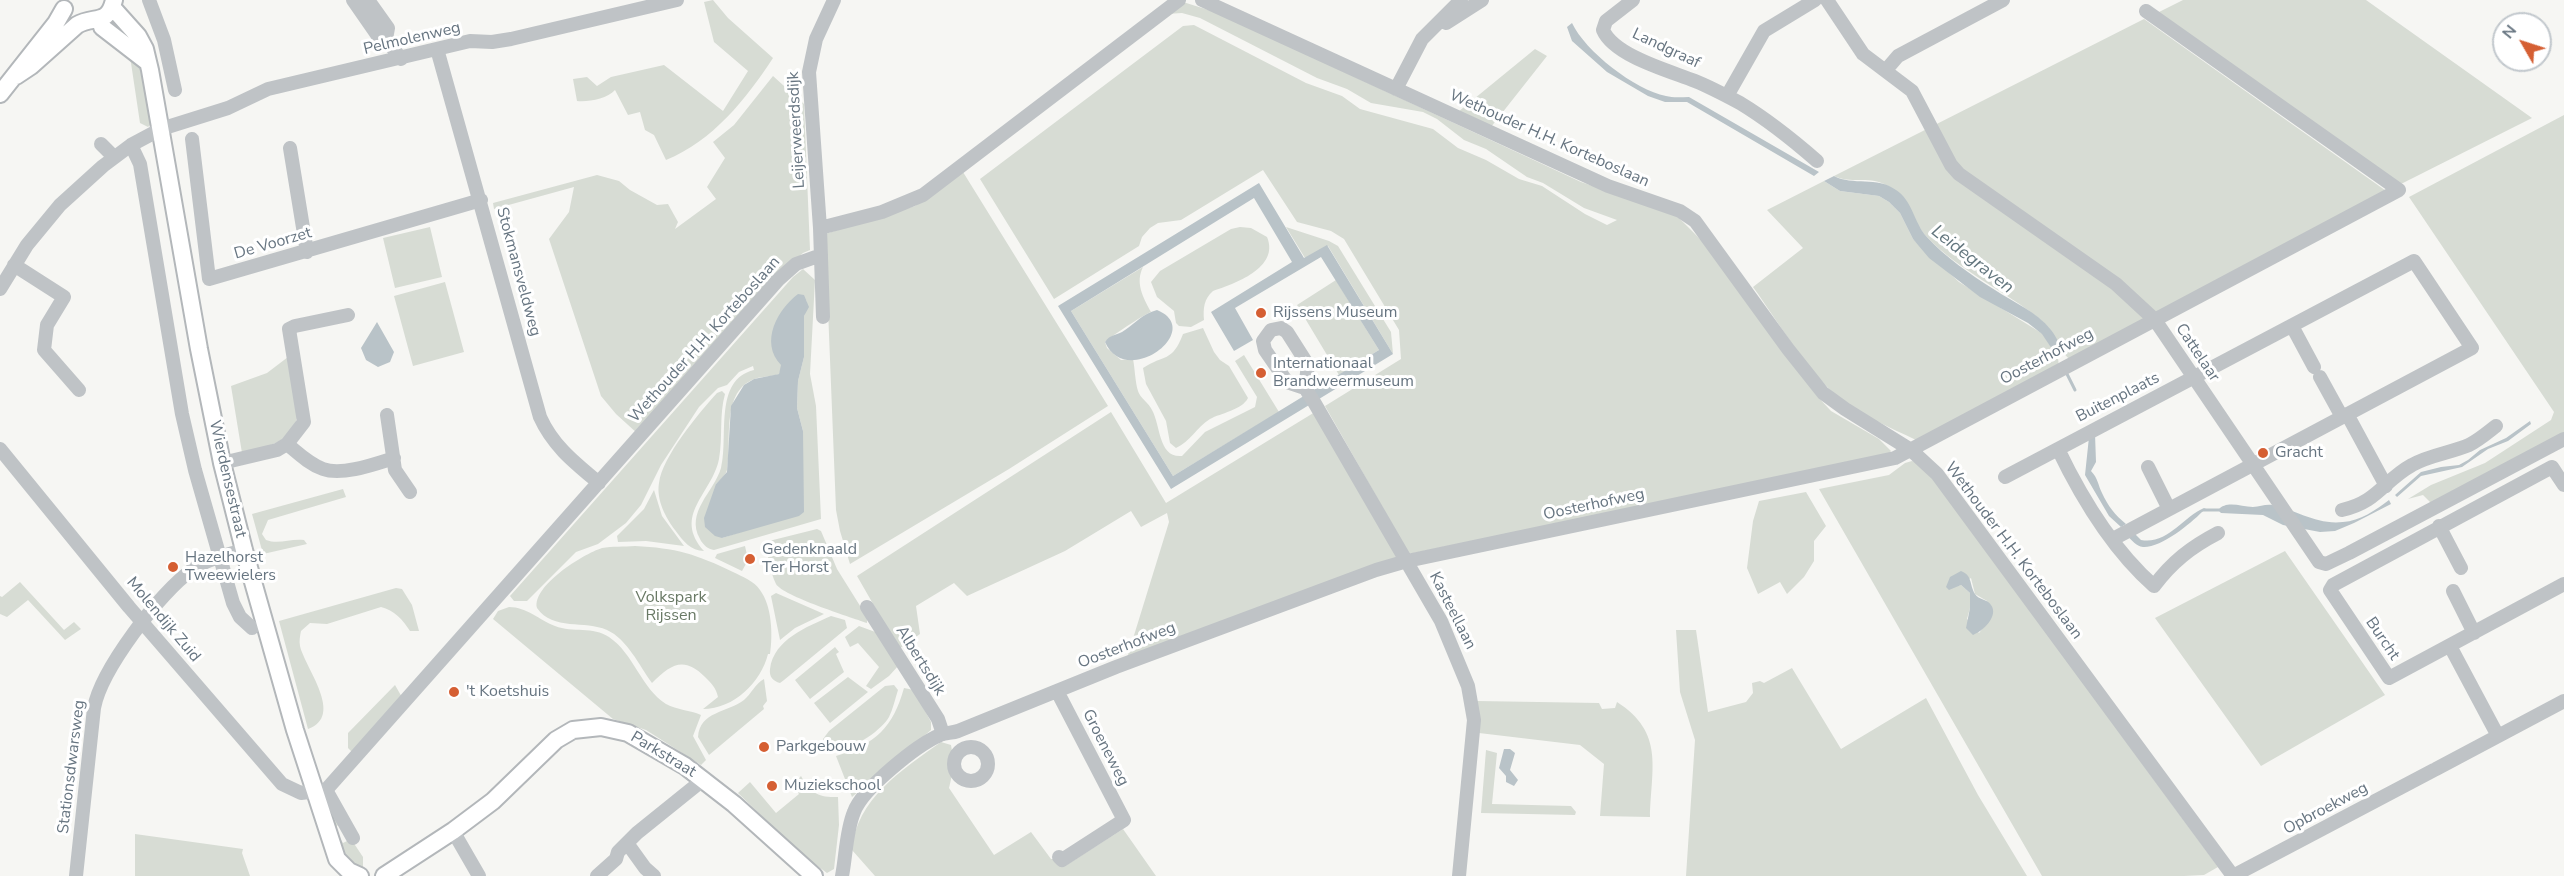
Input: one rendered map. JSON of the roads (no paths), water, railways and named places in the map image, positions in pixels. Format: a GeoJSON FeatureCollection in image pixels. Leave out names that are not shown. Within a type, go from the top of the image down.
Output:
{"type":"FeatureCollection","features":[{"type":"Feature","properties":{"kind":"main road"},"geometry":{"type":"LineString","coordinates":[[48,42],[59,4],[88,26],[146,61]]}},
{"type":"Feature","properties":{"kind":"main road"},"geometry":{"type":"LineString","coordinates":[[88,26],[84,21],[101,19],[118,5]]}},
{"type":"Feature","properties":{"kind":"main road"},"geometry":{"type":"LineString","coordinates":[[0,94],[48,42],[88,26],[118,5]]}},
{"type":"Feature","properties":{"kind":"main road","name":"Wierdensestraat"},"geometry":{"type":"LineString","coordinates":[[118,5],[145,49],[146,61],[153,82],[199,349],[222,463],[244,550],[320,791],[337,859],[349,871],[360,876]]}},
{"type":"Feature","properties":{"kind":"main road","name":"Parkstraat"},"geometry":{"type":"LineString","coordinates":[[384,876],[453,831],[493,801],[556,740],[573,730],[587,727],[601,727],[628,733],[685,766],[814,876]]}},
{"type":"Feature","properties":{"kind":"street"},"geometry":{"type":"LineString","coordinates":[[150,0],[164,40],[175,90]]}},
{"type":"Feature","properties":{"kind":"street"},"geometry":{"type":"LineString","coordinates":[[353,0],[378,36],[386,39],[400,59]]}},
{"type":"Feature","properties":{"kind":"street"},"geometry":{"type":"LineString","coordinates":[[368,0],[388,28],[386,39]]}},
{"type":"Feature","properties":{"kind":"street","name":"Pelmolenweg"},"geometry":{"type":"LineString","coordinates":[[0,289],[41,226],[60,205],[131,145],[161,129],[228,108],[268,89],[470,41],[492,42],[511,39],[677,0]]}},
{"type":"Feature","properties":{"kind":"street","name":"Leijerweerdsdijk"},"geometry":{"type":"LineString","coordinates":[[820,228],[809,72],[816,39],[834,0]]}},
{"type":"Feature","properties":{"kind":"street"},"geometry":{"type":"LineString","coordinates":[[823,317],[820,228],[882,212],[923,195],[1179,0]]}},
{"type":"Feature","properties":{"kind":"street","name":"Wethouder H.H. Korteboslaan"},"geometry":{"type":"LineString","coordinates":[[1202,0],[1608,186],[1668,206],[1688,216],[1695,222],[1823,393],[1845,410],[1911,450],[1937,474],[2233,876]]}},
{"type":"Feature","properties":{"kind":"street"},"geometry":{"type":"LineString","coordinates":[[1396,89],[1422,39],[1461,0]]}},
{"type":"Feature","properties":{"kind":"street"},"geometry":{"type":"LineString","coordinates":[[1422,39],[1482,0]]}},
{"type":"Feature","properties":{"kind":"street","name":"Landgraaf"},"geometry":{"type":"LineString","coordinates":[[1633,0],[1606,21],[1603,27],[1605,34],[1643,60],[1727,96],[1774,126],[1817,161]]}},
{"type":"Feature","properties":{"kind":"street"},"geometry":{"type":"LineString","coordinates":[[1727,96],[1764,31],[1815,0]]}},
{"type":"Feature","properties":{"kind":"street","name":"Cattelaar"},"geometry":{"type":"LineString","coordinates":[[1827,0],[1861,51],[1912,91],[1951,165],[1959,174],[2116,284],[2155,320],[2299,534],[2322,563],[2326,564],[2349,553],[2564,439]]}},
{"type":"Feature","properties":{"kind":"street"},"geometry":{"type":"LineString","coordinates":[[1886,70],[1898,56],[2003,0]]}},
{"type":"Feature","properties":{"kind":"street","name":"Oosterhofweg"},"geometry":{"type":"LineString","coordinates":[[842,876],[853,814],[859,801],[884,776],[943,734],[958,731],[1057,690],[1376,570],[1407,561],[1895,458],[2399,190],[2146,11]]}},
{"type":"Feature","properties":{"kind":"street","name":"Stokmansveldweg"},"geometry":{"type":"LineString","coordinates":[[437,49],[540,417],[549,436],[562,452],[599,483]]}},
{"type":"Feature","properties":{"kind":"street","name":"De Voorzet"},"geometry":{"type":"LineString","coordinates":[[192,139],[209,279],[481,200]]}},
{"type":"Feature","properties":{"kind":"street"},"geometry":{"type":"LineString","coordinates":[[101,144],[114,158]]}},
{"type":"Feature","properties":{"kind":"street","name":"Wierdensestraat"},"geometry":{"type":"LineString","coordinates":[[131,145],[140,164],[182,414],[195,470],[237,611],[252,628]]}},
{"type":"Feature","properties":{"kind":"street"},"geometry":{"type":"LineString","coordinates":[[290,148],[307,252]]}},
{"type":"Feature","properties":{"kind":"street","name":"Wethouder H.H. Korteboslaan"},"geometry":{"type":"LineString","coordinates":[[320,791],[790,268],[821,255]]}},
{"type":"Feature","properties":{"kind":"street"},"geometry":{"type":"LineString","coordinates":[[2118,536],[2472,348],[2414,261],[2193,377]]}},
{"type":"Feature","properties":{"kind":"street"},"geometry":{"type":"LineString","coordinates":[[14,265],[64,297],[46,325],[44,350],[79,390]]}},
{"type":"Feature","properties":{"kind":"street"},"geometry":{"type":"LineString","coordinates":[[222,463],[277,450],[287,444],[304,422],[290,329],[348,315]]}},
{"type":"Feature","properties":{"kind":"street"},"geometry":{"type":"LineString","coordinates":[[2292,326],[2386,486]]}},
{"type":"Feature","properties":{"kind":"street","name":"Buitenplaats"},"geometry":{"type":"LineString","coordinates":[[2005,477],[2193,377]]}},
{"type":"Feature","properties":{"kind":"street","name":"Kasteellaan"},"geometry":{"type":"LineString","coordinates":[[1305,388],[1407,561],[1459,658],[1472,702],[1474,720],[1459,876]]}},
{"type":"Feature","properties":{"kind":"street"},"geometry":{"type":"LineString","coordinates":[[387,415],[395,470],[410,492]]}},
{"type":"Feature","properties":{"kind":"street"},"geometry":{"type":"LineString","coordinates":[[2342,510],[2365,503],[2411,465],[2470,444],[2496,426]]}},
{"type":"Feature","properties":{"kind":"street"},"geometry":{"type":"LineString","coordinates":[[287,444],[311,463],[325,470],[353,470],[394,458]]}},
{"type":"Feature","properties":{"kind":"street","name":"Molendijk Zuid"},"geometry":{"type":"LineString","coordinates":[[0,449],[142,622],[282,784],[301,793],[320,791]]}},
{"type":"Feature","properties":{"kind":"street"},"geometry":{"type":"LineString","coordinates":[[2058,449],[2084,500],[2118,536],[2140,573],[2154,586],[2172,563],[2196,544],[2218,533]]}},
{"type":"Feature","properties":{"kind":"street"},"geometry":{"type":"LineString","coordinates":[[2513,465],[2523,482]]}},
{"type":"Feature","properties":{"kind":"street"},"geometry":{"type":"LineString","coordinates":[[2148,467],[2169,508]]}},
{"type":"Feature","properties":{"kind":"street","name":"Burcht"},"geometry":{"type":"LineString","coordinates":[[2564,485],[2552,467],[2359,570],[2332,585],[2330,590],[2389,678],[2564,584]]}},
{"type":"Feature","properties":{"kind":"street"},"geometry":{"type":"LineString","coordinates":[[2439,526],[2461,568]]}},
{"type":"Feature","properties":{"kind":"street","name":"Stationsdwarsweg"},"geometry":{"type":"LineString","coordinates":[[76,876],[96,695],[142,622],[167,592],[192,570],[222,556],[244,550]]}},
{"type":"Feature","properties":{"kind":"street"},"geometry":{"type":"LineString","coordinates":[[2349,553],[2359,570]]}},
{"type":"Feature","properties":{"kind":"street"},"geometry":{"type":"LineString","coordinates":[[2453,591],[2474,633]]}},
{"type":"Feature","properties":{"kind":"street","name":"Albertsdijk"},"geometry":{"type":"LineString","coordinates":[[867,607],[938,719],[943,734],[950,738],[959,752]]}},
{"type":"Feature","properties":{"kind":"street"},"geometry":{"type":"LineString","coordinates":[[2450,646],[2498,736]]}},
{"type":"Feature","properties":{"kind":"street","name":"Groeneweg"},"geometry":{"type":"LineString","coordinates":[[1057,690],[1124,820],[1062,860],[1059,856]]}},
{"type":"Feature","properties":{"kind":"street","name":"Opbroekweg"},"geometry":{"type":"LineString","coordinates":[[2233,876],[2564,701]]}},
{"type":"Feature","properties":{"kind":"street"},"geometry":{"type":"LineString","coordinates":[[597,876],[616,859],[618,852],[627,843],[704,780]]}},
{"type":"Feature","properties":{"kind":"street","name":"Wierdensestraat"},"geometry":{"type":"LineString","coordinates":[[320,791],[353,838]]}},
{"type":"Feature","properties":{"kind":"street"},"geometry":{"type":"LineString","coordinates":[[453,831],[479,876]]}},
{"type":"Feature","properties":{"kind":"street"},"geometry":{"type":"LineString","coordinates":[[627,843],[645,868],[654,876]]}},
{"type":"Feature","properties":{"kind":"waterway","name":"Leidegraven"},"geometry":{"type":"LineString","coordinates":[[2067,374],[2075,390]]}},
{"type":"Feature","properties":{"kind":"waterway","name":"Leidegraven"},"geometry":{"type":"LineString","coordinates":[[2205,510],[2219,510]]}},
{"type":"Feature","properties":{"kind":"place","name":"Rijssens Museum"},"geometry":{"type":"Point","coordinates":[1261,313]}},
{"type":"Feature","properties":{"kind":"place","name":"Internationaal Brandweermuseum"},"geometry":{"type":"Point","coordinates":[1261,373]}},
{"type":"Feature","properties":{"kind":"place","name":"Gracht"},"geometry":{"type":"Point","coordinates":[2263,453]}},
{"type":"Feature","properties":{"kind":"place","name":"Gedenknaald Ter Horst"},"geometry":{"type":"Point","coordinates":[750,559]}},
{"type":"Feature","properties":{"kind":"place","name":"Hazelhorst Tweewielers"},"geometry":{"type":"Point","coordinates":[173,567]}},
{"type":"Feature","properties":{"kind":"place","name":"'t Koetshuis"},"geometry":{"type":"Point","coordinates":[454,692]}},
{"type":"Feature","properties":{"kind":"place","name":"Parkgebouw"},"geometry":{"type":"Point","coordinates":[764,747]}},
{"type":"Feature","properties":{"kind":"place","name":"Muziekschool"},"geometry":{"type":"Point","coordinates":[772,786]}},
{"type":"Feature","properties":{"kind":"park label","name":"Volkspark Rijssen"},"geometry":{"type":"Point","coordinates":[671,607]}}]}
